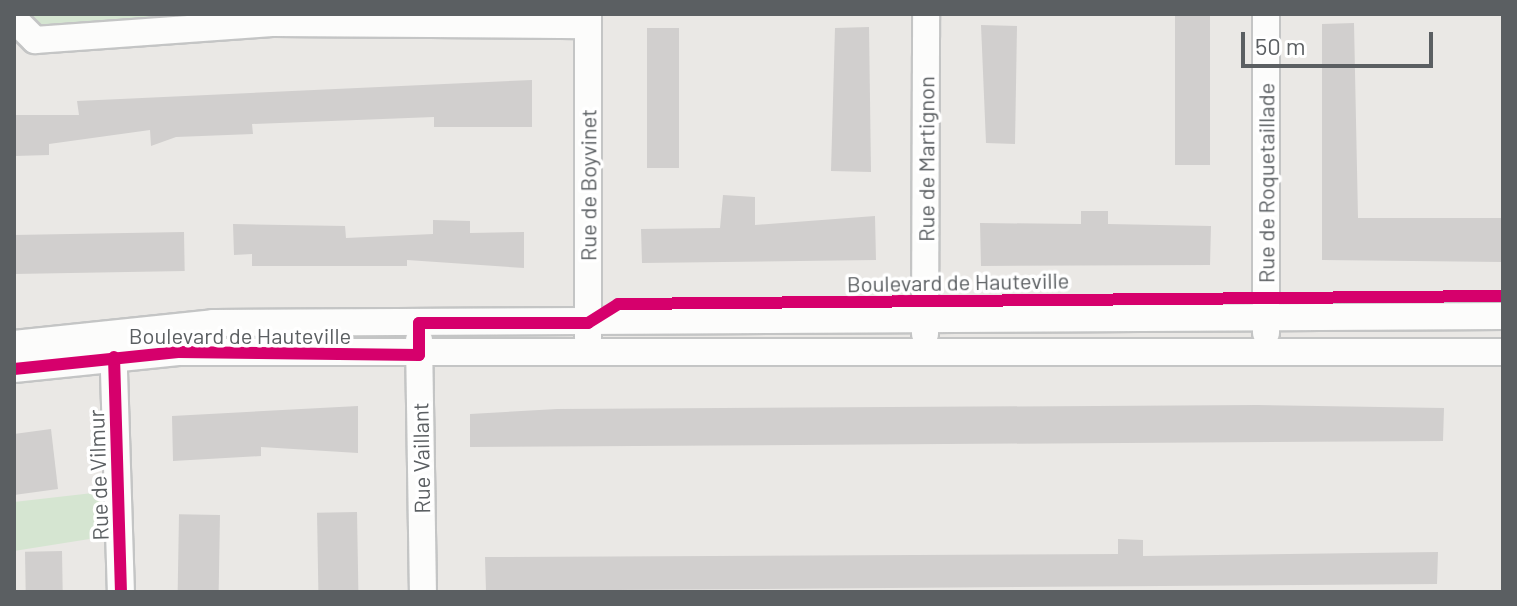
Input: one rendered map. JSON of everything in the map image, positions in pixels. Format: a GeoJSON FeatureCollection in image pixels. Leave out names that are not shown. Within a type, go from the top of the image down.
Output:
{"type":"FeatureCollection","features":[{"type":"Feature","properties":{"kind":"street","name":"Rue de Martignon"},"geometry":{"type":"LineString","coordinates":[[925,353],[926,14]]}},
{"type":"Feature","properties":{"kind":"street","name":"Rue de Roquetaillade"},"geometry":{"type":"LineString","coordinates":[[1266,14],[1266,352]]}},
{"type":"Feature","properties":{"kind":"street"},"geometry":{"type":"LineString","coordinates":[[14,19],[35,40],[275,18],[588,20]]}},
{"type":"Feature","properties":{"kind":"street","name":"Rue de Boyvinet"},"geometry":{"type":"LineString","coordinates":[[587,356],[588,20]]}},
{"type":"Feature","properties":{"kind":"street","name":"Boulevard de Hauteville"},"geometry":{"type":"LineString","coordinates":[[14,369],[213,323],[1503,316]]}},
{"type":"Feature","properties":{"kind":"street","name":"Rue Vaillant"},"geometry":{"type":"LineString","coordinates":[[419,323],[423,592]]}},
{"type":"Feature","properties":{"kind":"street","name":"Boulevard de Hauteville"},"geometry":{"type":"LineString","coordinates":[[14,344],[114,344],[419,355],[587,356],[1503,352]]}},
{"type":"Feature","properties":{"kind":"street","name":"Rue de Vilmur"},"geometry":{"type":"LineString","coordinates":[[114,344],[121,592]]}},
{"type":"Feature","properties":{"kind":"green space"},"geometry":{"type":"Polygon","coordinates":[[[14,14],[275,14],[35,40],[14,14]]]}},
{"type":"Feature","properties":{"kind":"green space"},"geometry":{"type":"Polygon","coordinates":[[[119,490],[121,534],[14,551],[14,502],[119,490]]]}},
{"type":"Feature","properties":{"kind":"building"},"geometry":{"type":"Polygon","coordinates":[[[1175,14],[1210,14],[1210,165],[1175,165],[1175,14]]]}},
{"type":"Feature","properties":{"kind":"building"},"geometry":{"type":"Polygon","coordinates":[[[1354,23],[1358,218],[1503,218],[1503,262],[1322,260],[1322,24],[1354,23]]]}},
{"type":"Feature","properties":{"kind":"building"},"geometry":{"type":"Polygon","coordinates":[[[981,25],[1017,26],[1015,144],[986,143],[981,25]]]}},
{"type":"Feature","properties":{"kind":"building"},"geometry":{"type":"Polygon","coordinates":[[[869,27],[871,172],[831,171],[835,28],[869,27]]]}},
{"type":"Feature","properties":{"kind":"building"},"geometry":{"type":"Polygon","coordinates":[[[647,28],[679,28],[679,168],[647,168],[647,28]]]}},
{"type":"Feature","properties":{"kind":"building"},"geometry":{"type":"Polygon","coordinates":[[[532,80],[532,127],[434,127],[434,117],[252,124],[253,134],[176,137],[151,146],[150,130],[49,144],[49,155],[14,156],[14,115],[79,115],[77,101],[532,80]]]}},
{"type":"Feature","properties":{"kind":"building"},"geometry":{"type":"Polygon","coordinates":[[[723,195],[755,197],[755,225],[875,216],[876,260],[642,263],[641,229],[720,228],[723,195]]]}},
{"type":"Feature","properties":{"kind":"building"},"geometry":{"type":"Polygon","coordinates":[[[1081,211],[1108,211],[1108,224],[1211,226],[1210,265],[981,266],[980,223],[1081,224],[1081,211]]]}},
{"type":"Feature","properties":{"kind":"building"},"geometry":{"type":"Polygon","coordinates":[[[433,220],[470,221],[470,233],[524,232],[524,268],[407,260],[407,266],[252,266],[252,254],[234,255],[233,224],[345,226],[346,238],[433,234],[433,220]]]}},
{"type":"Feature","properties":{"kind":"building"},"geometry":{"type":"Polygon","coordinates":[[[184,232],[185,271],[14,274],[14,235],[184,232]]]}},
{"type":"Feature","properties":{"kind":"building"},"geometry":{"type":"Polygon","coordinates":[[[1257,405],[1444,408],[1443,441],[470,447],[470,414],[557,409],[1257,405]]]}},
{"type":"Feature","properties":{"kind":"building"},"geometry":{"type":"Polygon","coordinates":[[[358,406],[358,453],[261,447],[261,456],[173,461],[172,416],[358,406]]]}},
{"type":"Feature","properties":{"kind":"building"},"geometry":{"type":"Polygon","coordinates":[[[51,429],[58,489],[14,495],[14,434],[51,429]]]}},
{"type":"Feature","properties":{"kind":"building"},"geometry":{"type":"Polygon","coordinates":[[[357,512],[358,592],[318,592],[317,513],[357,512]]]}},
{"type":"Feature","properties":{"kind":"building"},"geometry":{"type":"Polygon","coordinates":[[[179,514],[220,515],[219,592],[178,591],[179,514]]]}},
{"type":"Feature","properties":{"kind":"building"},"geometry":{"type":"Polygon","coordinates":[[[1118,539],[1143,540],[1143,556],[1438,552],[1437,584],[486,591],[485,557],[1118,554],[1118,539]]]}},
{"type":"Feature","properties":{"kind":"building"},"geometry":{"type":"Polygon","coordinates":[[[62,551],[63,592],[26,592],[25,552],[62,551]]]}},
{"type":"Feature","properties":{"kind":"cycle path"},"geometry":{"type":"LineString","coordinates":[[14,369],[178,352],[419,355],[419,323],[588,323],[618,304],[1503,296]]}},
{"type":"Feature","properties":{"kind":"cycle path"},"geometry":{"type":"LineString","coordinates":[[114,357],[121,592]]}}]}
